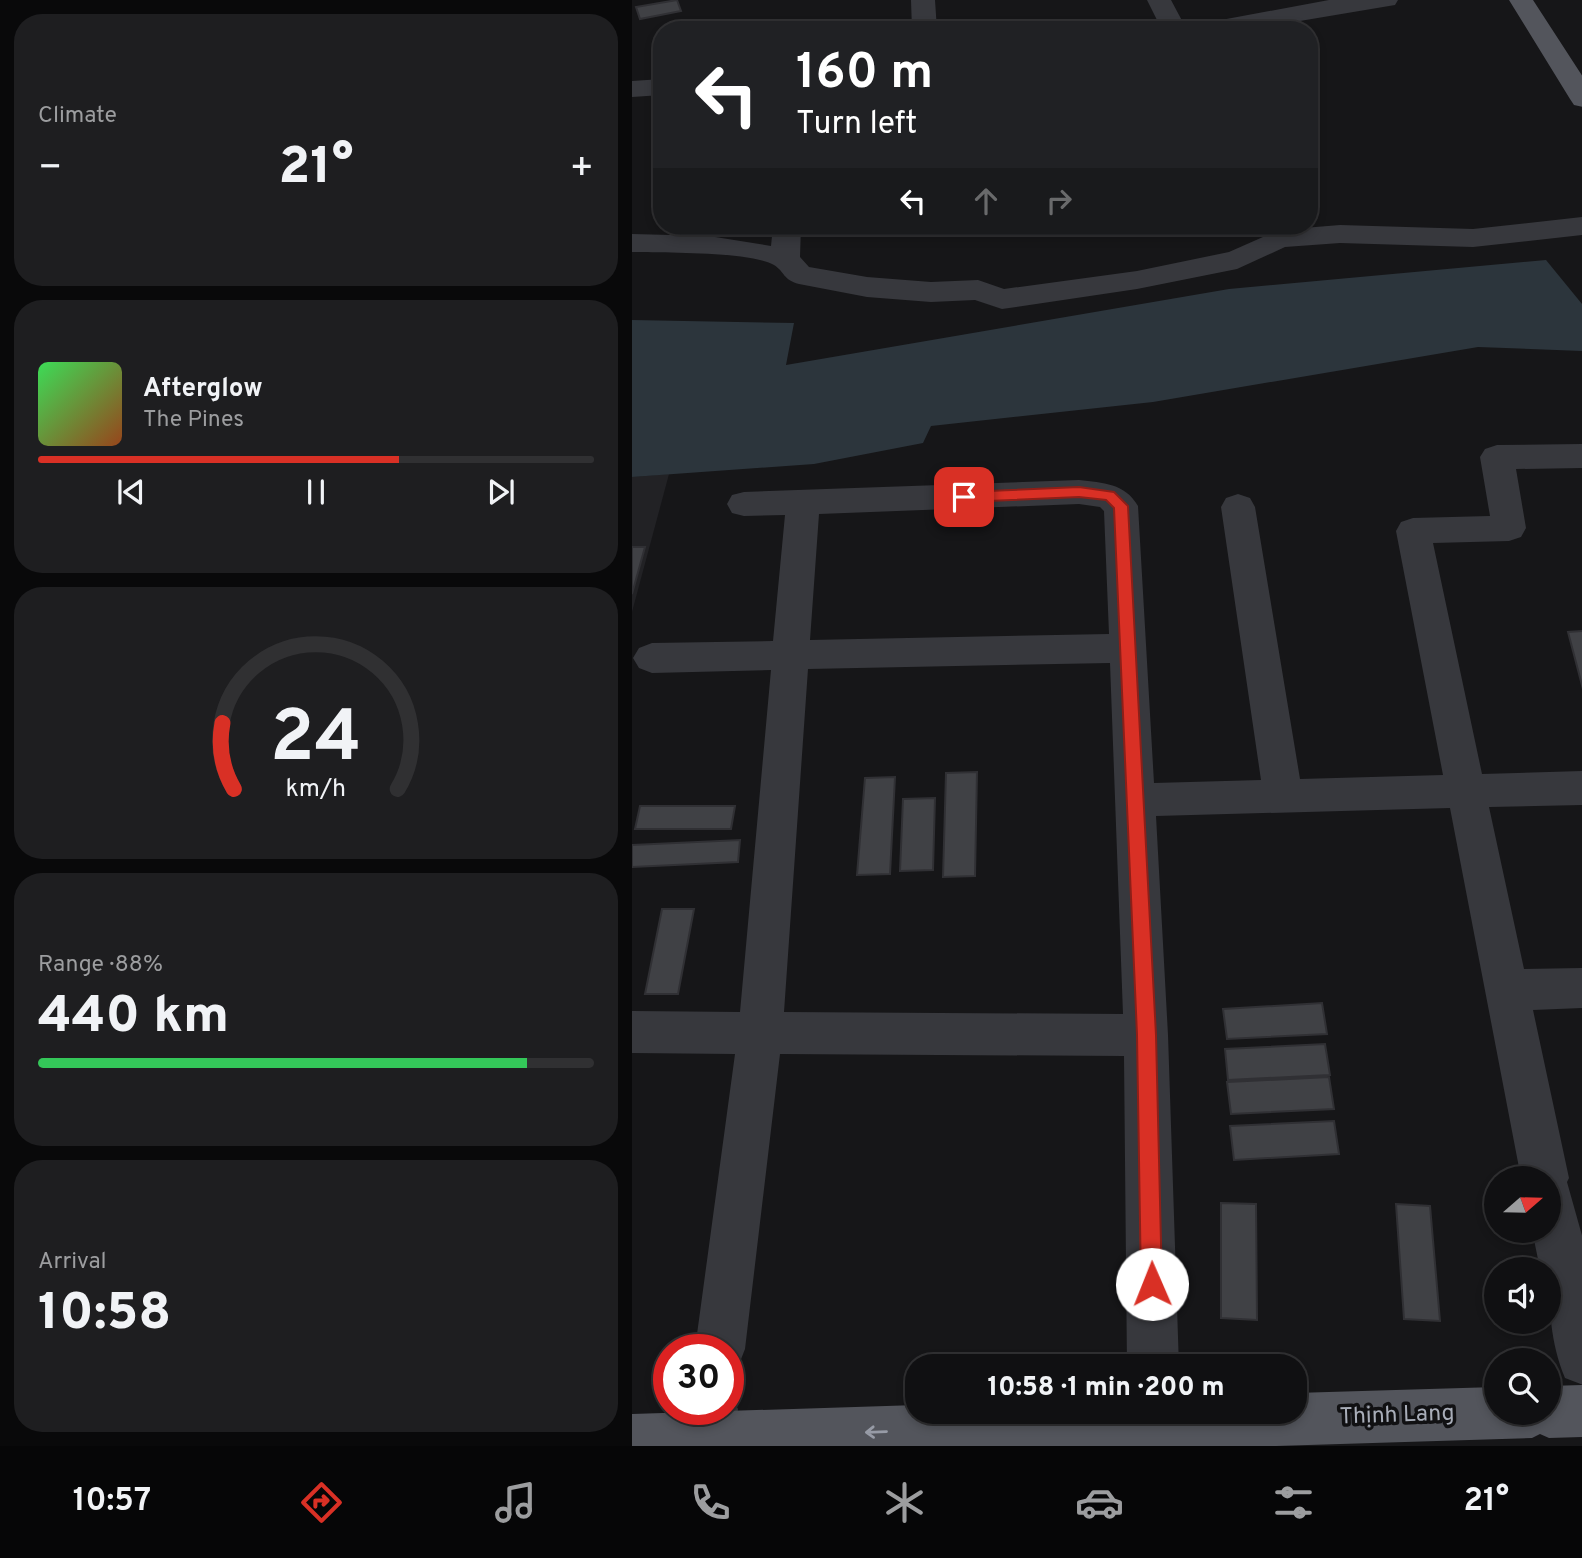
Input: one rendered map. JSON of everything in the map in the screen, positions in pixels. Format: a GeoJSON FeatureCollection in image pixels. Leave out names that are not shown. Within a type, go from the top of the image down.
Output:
{"type":"FeatureCollection","features":[{"type":"Feature","properties":{"kind":"main road"},"geometry":{"type":"LineString","coordinates":[[1520,0],[1582,99]]}},
{"type":"Feature","properties":{"kind":"main road"},"geometry":{"type":"LineString","coordinates":[[1561,1412],[1582,1411]]}},
{"type":"Feature","properties":{"kind":"main road","name":"Thịnh Lang"},"geometry":{"type":"LineString","coordinates":[[1307,1416],[1484,1413]]}},
{"type":"Feature","properties":{"kind":"main road","name":"Thịnh Lang"},"geometry":{"type":"LineString","coordinates":[[632,1440],[709,1431],[949,1424]]}},
{"type":"Feature","properties":{"kind":"street"},"geometry":{"type":"LineString","coordinates":[[922,0],[924,21]]}},
{"type":"Feature","properties":{"kind":"street"},"geometry":{"type":"LineString","coordinates":[[1159,0],[1170,21]]}},
{"type":"Feature","properties":{"kind":"street"},"geometry":{"type":"LineString","coordinates":[[1254,21],[1347,4],[1386,0]]}},
{"type":"Feature","properties":{"kind":"street"},"geometry":{"type":"LineString","coordinates":[[632,89],[653,88]]}},
{"type":"Feature","properties":{"kind":"street"},"geometry":{"type":"LineString","coordinates":[[632,243],[712,244],[750,248],[785,259],[799,275],[867,286],[931,292],[978,290],[1002,299],[1137,279],[1237,260],[1280,239],[1340,234],[1473,238],[1582,226]]}},
{"type":"Feature","properties":{"kind":"street"},"geometry":{"type":"LineString","coordinates":[[785,259],[786,235]]}},
{"type":"Feature","properties":{"kind":"street"},"geometry":{"type":"LineString","coordinates":[[1543,1166],[1412,531],[1509,528],[1497,457],[1582,456]]}},
{"type":"Feature","properties":{"kind":"street"},"geometry":{"type":"LineString","coordinates":[[744,504],[803,504],[1079,492],[1109,496],[1121,506],[1146,1035],[1153,1354]]}},
{"type":"Feature","properties":{"kind":"street"},"geometry":{"type":"LineString","coordinates":[[722,1334],[760,1031],[803,504]]}},
{"type":"Feature","properties":{"kind":"street"},"geometry":{"type":"LineString","coordinates":[[1238,507],[1283,796]]}},
{"type":"Feature","properties":{"kind":"street"},"geometry":{"type":"LineString","coordinates":[[652,658],[1129,648]]}},
{"type":"Feature","properties":{"kind":"street"},"geometry":{"type":"LineString","coordinates":[[1136,800],[1582,788]]}},
{"type":"Feature","properties":{"kind":"street"},"geometry":{"type":"LineString","coordinates":[[1507,989],[1582,988]]}},
{"type":"Feature","properties":{"kind":"street"},"geometry":{"type":"LineString","coordinates":[[632,1032],[1146,1035]]}},
{"type":"Feature","properties":{"kind":"street"},"geometry":{"type":"LineString","coordinates":[[1558,1243],[1582,1360]]}},
{"type":"Feature","properties":{"kind":"shaded area"},"geometry":{"type":"Polygon","coordinates":[[[1546,260],[1582,304],[1582,351],[1478,347],[1153,402],[931,426],[923,443],[814,464],[632,477],[632,320],[794,323],[786,365],[1229,289],[1546,260]]]}},
{"type":"Feature","properties":{"kind":"shaded area"},"geometry":{"type":"Polygon","coordinates":[[[669,474],[632,612],[632,477],[669,474]]]}},
{"type":"Feature","properties":{"kind":"building"},"geometry":{"type":"Polygon","coordinates":[[[677,0],[681,11],[640,19],[636,7],[677,0]]]}},
{"type":"Feature","properties":{"kind":"building"},"geometry":{"type":"Polygon","coordinates":[[[632,547],[645,547],[632,594],[632,547]]]}},
{"type":"Feature","properties":{"kind":"building"},"geometry":{"type":"Polygon","coordinates":[[[1583,631],[1583,689],[1568,632],[1583,631]]]}},
{"type":"Feature","properties":{"kind":"building"},"geometry":{"type":"Polygon","coordinates":[[[977,772],[975,876],[943,877],[946,773],[977,772]]]}},
{"type":"Feature","properties":{"kind":"building"},"geometry":{"type":"Polygon","coordinates":[[[895,777],[890,874],[857,875],[865,778],[895,777]]]}},
{"type":"Feature","properties":{"kind":"building"},"geometry":{"type":"Polygon","coordinates":[[[935,798],[933,870],[900,871],[903,799],[935,798]]]}},
{"type":"Feature","properties":{"kind":"building"},"geometry":{"type":"Polygon","coordinates":[[[640,806],[735,806],[731,829],[635,829],[640,806]]]}},
{"type":"Feature","properties":{"kind":"building"},"geometry":{"type":"Polygon","coordinates":[[[740,840],[738,862],[632,867],[632,845],[740,840]]]}},
{"type":"Feature","properties":{"kind":"building"},"geometry":{"type":"Polygon","coordinates":[[[662,909],[694,909],[678,994],[645,994],[662,909]]]}},
{"type":"Feature","properties":{"kind":"building"},"geometry":{"type":"Polygon","coordinates":[[[1322,1003],[1327,1034],[1227,1039],[1223,1009],[1322,1003]]]}},
{"type":"Feature","properties":{"kind":"building"},"geometry":{"type":"Polygon","coordinates":[[[1325,1044],[1330,1075],[1228,1080],[1225,1049],[1325,1044]]]}},
{"type":"Feature","properties":{"kind":"building"},"geometry":{"type":"Polygon","coordinates":[[[1329,1077],[1334,1109],[1231,1114],[1227,1082],[1329,1077]]]}},
{"type":"Feature","properties":{"kind":"building"},"geometry":{"type":"Polygon","coordinates":[[[1334,1121],[1339,1154],[1234,1160],[1230,1126],[1334,1121]]]}},
{"type":"Feature","properties":{"kind":"building"},"geometry":{"type":"Polygon","coordinates":[[[1221,1203],[1256,1204],[1257,1320],[1221,1318],[1221,1203]]]}},
{"type":"Feature","properties":{"kind":"building"},"geometry":{"type":"Polygon","coordinates":[[[1396,1204],[1430,1206],[1440,1321],[1404,1319],[1396,1204]]]}},
{"type":"Feature","properties":{"kind":"route"},"geometry":{"type":"LineString","coordinates":[[964,497],[1079,492],[1109,496],[1121,506],[1146,1035],[1152,1284]]}}]}
